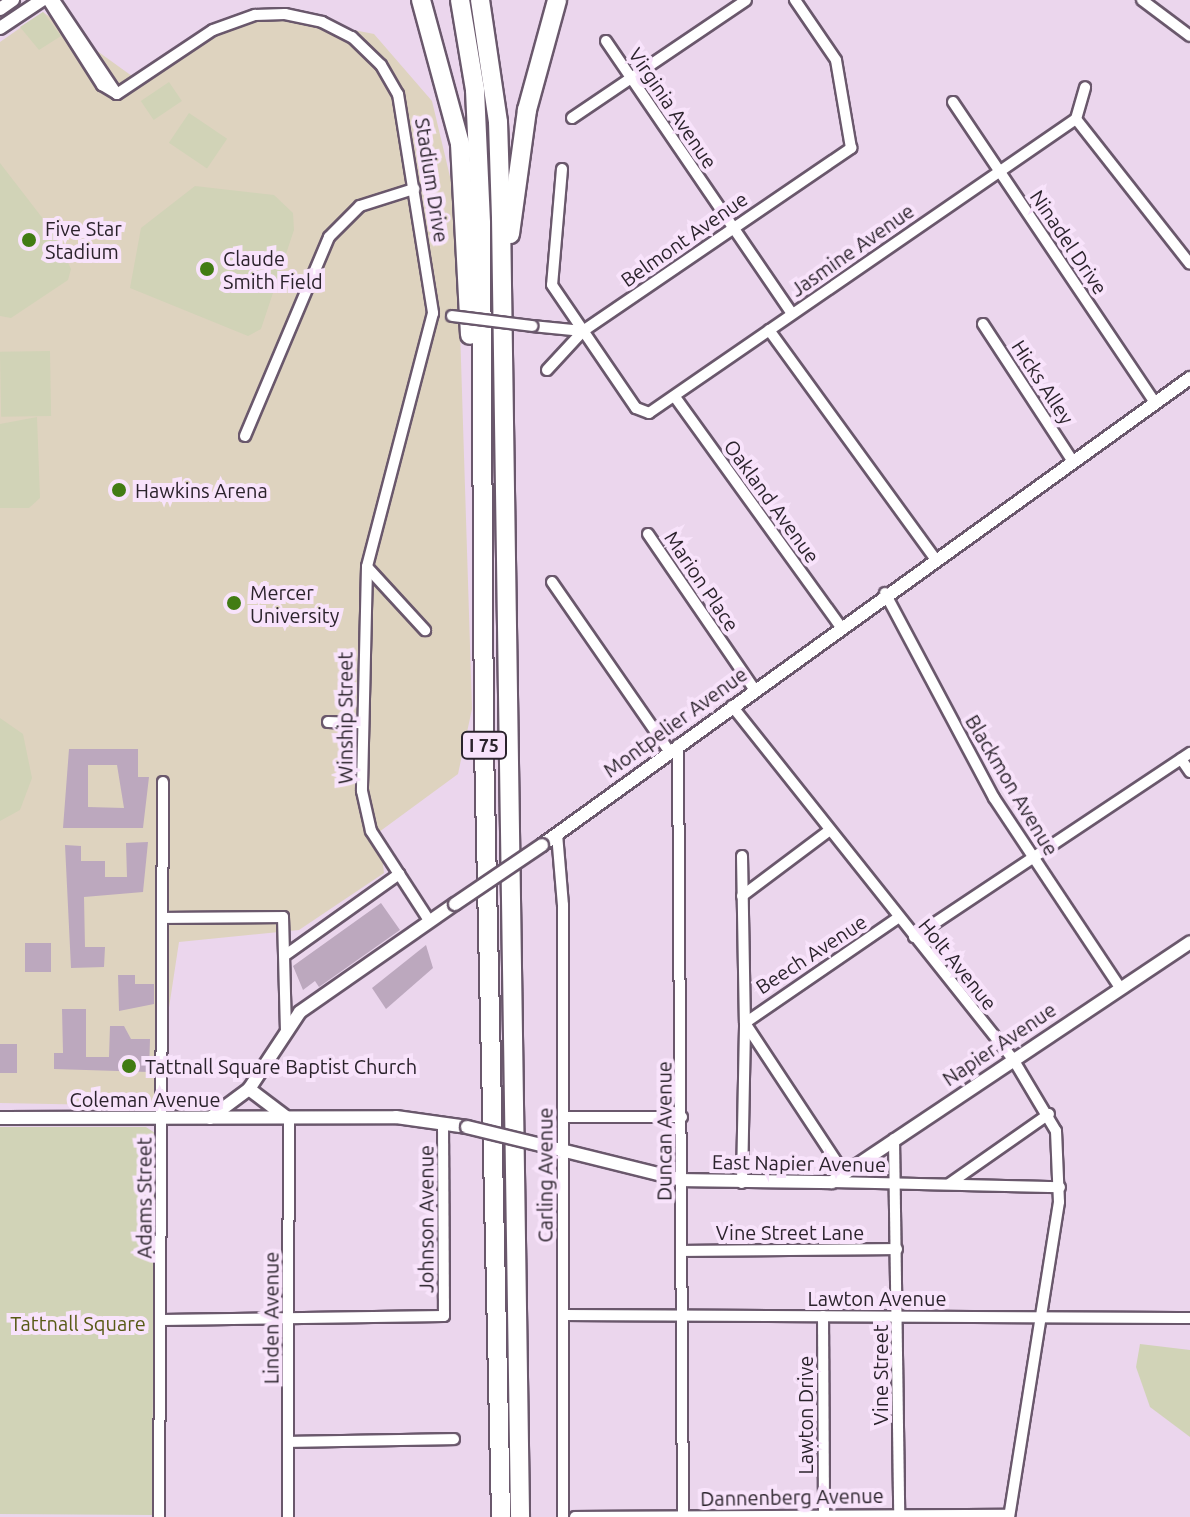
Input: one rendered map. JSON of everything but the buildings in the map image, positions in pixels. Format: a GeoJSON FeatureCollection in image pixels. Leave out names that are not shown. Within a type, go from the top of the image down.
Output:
{"type":"FeatureCollection","features":[{"type":"Feature","properties":{"kind":"highway"},"geometry":{"type":"LineString","coordinates":[[421,0],[460,144],[470,339],[483,422]]}},
{"type":"Feature","properties":{"kind":"highway","name":"I 75"},"geometry":{"type":"LineString","coordinates":[[460,0],[479,143],[501,1517]]}},
{"type":"Feature","properties":{"kind":"highway","name":"I 75"},"geometry":{"type":"LineString","coordinates":[[480,0],[498,122],[520,1517]]}},
{"type":"Feature","properties":{"kind":"highway"},"geometry":{"type":"LineString","coordinates":[[502,312],[527,110],[557,0]]}},
{"type":"Feature","properties":{"kind":"street"},"geometry":{"type":"LineString","coordinates":[[0,9],[13,0]]}},
{"type":"Feature","properties":{"kind":"street"},"geometry":{"type":"LineString","coordinates":[[0,28],[42,0]]}},
{"type":"Feature","properties":{"kind":"street","name":"Stadium Drive"},"geometry":{"type":"LineString","coordinates":[[51,0],[117,94],[240,19],[285,14],[322,22],[363,47],[394,85],[406,125],[433,313]]}},
{"type":"Feature","properties":{"kind":"street"},"geometry":{"type":"LineString","coordinates":[[572,118],[746,0]]}},
{"type":"Feature","properties":{"kind":"street","name":"Belmont Avenue"},"geometry":{"type":"LineString","coordinates":[[547,370],[583,331],[851,148],[836,60],[795,0]]}},
{"type":"Feature","properties":{"kind":"street"},"geometry":{"type":"LineString","coordinates":[[1142,0],[1190,36]]}},
{"type":"Feature","properties":{"kind":"street","name":"Virginia Avenue"},"geometry":{"type":"LineString","coordinates":[[606,41],[792,314]]}},
{"type":"Feature","properties":{"kind":"street"},"geometry":{"type":"LineString","coordinates":[[1085,87],[1076,119],[1190,264]]}},
{"type":"Feature","properties":{"kind":"street","name":"Ninadel Drive"},"geometry":{"type":"LineString","coordinates":[[953,102],[1155,403]]}},
{"type":"Feature","properties":{"kind":"street","name":"Jasmine Avenue"},"geometry":{"type":"LineString","coordinates":[[583,331],[636,408],[649,413],[998,169],[1076,119]]}},
{"type":"Feature","properties":{"kind":"street"},"geometry":{"type":"LineString","coordinates":[[562,169],[551,281],[583,331]]}},
{"type":"Feature","properties":{"kind":"street"},"geometry":{"type":"LineString","coordinates":[[245,436],[329,237],[360,206],[414,189]]}},
{"type":"Feature","properties":{"kind":"street"},"geometry":{"type":"LineString","coordinates":[[433,313],[583,331]]}},
{"type":"Feature","properties":{"kind":"street","name":"Winship Street"},"geometry":{"type":"LineString","coordinates":[[430,922],[371,831],[362,791],[362,723],[367,567],[433,313]]}},
{"type":"Feature","properties":{"kind":"street","name":"Hicks Alley"},"geometry":{"type":"LineString","coordinates":[[983,324],[1072,460]]}},
{"type":"Feature","properties":{"kind":"street"},"geometry":{"type":"LineString","coordinates":[[769,330],[934,557]]}},
{"type":"Feature","properties":{"kind":"street","name":"Montpelier Avenue"},"geometry":{"type":"LineString","coordinates":[[207,1119],[249,1089],[300,1012],[542,845],[934,557],[1190,378]]}},
{"type":"Feature","properties":{"kind":"street","name":"Oakland Avenue"},"geometry":{"type":"LineString","coordinates":[[675,397],[840,626]]}},
{"type":"Feature","properties":{"kind":"street","name":"Marion Place"},"geometry":{"type":"LineString","coordinates":[[648,534],[754,689]]}},
{"type":"Feature","properties":{"kind":"street"},"geometry":{"type":"LineString","coordinates":[[367,567],[425,630]]}},
{"type":"Feature","properties":{"kind":"street"},"geometry":{"type":"LineString","coordinates":[[552,582],[673,748]]}},
{"type":"Feature","properties":{"kind":"street","name":"Blackmon Avenue"},"geometry":{"type":"LineString","coordinates":[[885,593],[994,798],[1120,988]]}},
{"type":"Feature","properties":{"kind":"street","name":"Holt Avenue"},"geometry":{"type":"LineString","coordinates":[[732,706],[1013,1059],[1049,1114],[1060,1149],[1060,1187],[1009,1516]]}},
{"type":"Feature","properties":{"kind":"street"},"geometry":{"type":"LineString","coordinates":[[328,722],[362,723]]}},
{"type":"Feature","properties":{"kind":"street","name":"Duncan Avenue"},"geometry":{"type":"LineString","coordinates":[[673,748],[682,1117],[683,1517]]}},
{"type":"Feature","properties":{"kind":"street"},"geometry":{"type":"LineString","coordinates":[[914,937],[1186,756],[1190,772]]}},
{"type":"Feature","properties":{"kind":"street","name":"Adams Street"},"geometry":{"type":"LineString","coordinates":[[159,1517],[163,782]]}},
{"type":"Feature","properties":{"kind":"street"},"geometry":{"type":"LineString","coordinates":[[742,896],[830,830]]}},
{"type":"Feature","properties":{"kind":"street","name":"Carling Avenue"},"geometry":{"type":"LineString","coordinates":[[557,834],[563,854],[563,1517]]}},
{"type":"Feature","properties":{"kind":"street"},"geometry":{"type":"LineString","coordinates":[[742,856],[745,1023],[742,1183]]}},
{"type":"Feature","properties":{"kind":"street"},"geometry":{"type":"LineString","coordinates":[[287,954],[399,874]]}},
{"type":"Feature","properties":{"kind":"street"},"geometry":{"type":"LineString","coordinates":[[163,918],[283,917],[287,954],[286,1030]]}},
{"type":"Feature","properties":{"kind":"street","name":"Beech Avenue"},"geometry":{"type":"LineString","coordinates":[[745,1023],[898,918]]}},
{"type":"Feature","properties":{"kind":"street","name":"Napier Avenue"},"geometry":{"type":"LineString","coordinates":[[832,1182],[1190,942]]}},
{"type":"Feature","properties":{"kind":"street"},"geometry":{"type":"LineString","coordinates":[[745,1023],[844,1173]]}},
{"type":"Feature","properties":{"kind":"street","name":"Coleman Avenue"},"geometry":{"type":"LineString","coordinates":[[249,1089],[289,1118]]}},
{"type":"Feature","properties":{"kind":"street"},"geometry":{"type":"LineString","coordinates":[[947,1185],[1049,1114]]}},
{"type":"Feature","properties":{"kind":"street"},"geometry":{"type":"LineString","coordinates":[[564,1117],[682,1117]]}},
{"type":"Feature","properties":{"kind":"street","name":"Coleman Avenue"},"geometry":{"type":"LineString","coordinates":[[0,1118],[289,1118],[443,1123],[541,1145]]}},
{"type":"Feature","properties":{"kind":"street","name":"Linden Avenue"},"geometry":{"type":"LineString","coordinates":[[288,1517],[289,1118]]}},
{"type":"Feature","properties":{"kind":"street","name":"Johnson Avenue"},"geometry":{"type":"LineString","coordinates":[[289,1317],[444,1316],[443,1123]]}},
{"type":"Feature","properties":{"kind":"street","name":"Vine Street"},"geometry":{"type":"LineString","coordinates":[[894,1139],[899,1514]]}},
{"type":"Feature","properties":{"kind":"street","name":"East Napier Avenue"},"geometry":{"type":"LineString","coordinates":[[541,1145],[563,1153],[682,1180],[1060,1187]]}},
{"type":"Feature","properties":{"kind":"street","name":"Vine Street Lane"},"geometry":{"type":"LineString","coordinates":[[682,1251],[897,1249]]}},
{"type":"Feature","properties":{"kind":"street","name":"Lawton Avenue"},"geometry":{"type":"LineString","coordinates":[[563,1315],[1190,1318]]}},
{"type":"Feature","properties":{"kind":"street","name":"Lawton Drive"},"geometry":{"type":"LineString","coordinates":[[823,1316],[824,1515]]}},
{"type":"Feature","properties":{"kind":"street"},"geometry":{"type":"LineString","coordinates":[[162,1320],[289,1317]]}},
{"type":"Feature","properties":{"kind":"street"},"geometry":{"type":"LineString","coordinates":[[289,1442],[454,1439]]}},
{"type":"Feature","properties":{"kind":"street","name":"Dannenberg Avenue"},"geometry":{"type":"LineString","coordinates":[[575,1517],[1009,1516]]}},
{"type":"Feature","properties":{"kind":"shaded area","name":"Mercer University"},"geometry":{"type":"Polygon","coordinates":[[[43,12],[143,84],[217,33],[257,20],[303,20],[374,34],[432,101],[456,202],[472,709],[458,774],[379,832],[384,873],[299,930],[179,942],[154,1106],[0,1103],[0,42],[43,12]]]}},
{"type":"Feature","properties":{"kind":"green space"},"geometry":{"type":"Polygon","coordinates":[[[43,12],[61,36],[39,50],[20,27],[43,12]]]}},
{"type":"Feature","properties":{"kind":"green space"},"geometry":{"type":"Polygon","coordinates":[[[169,82],[182,101],[154,120],[141,101],[169,82]]]}},
{"type":"Feature","properties":{"kind":"green space"},"geometry":{"type":"Polygon","coordinates":[[[189,113],[227,139],[207,169],[169,143],[189,113]]]}},
{"type":"Feature","properties":{"kind":"green space","name":"Five Star Stadium"},"geometry":{"type":"Polygon","coordinates":[[[0,163],[54,233],[71,269],[68,280],[11,318],[0,316],[0,163]]]}},
{"type":"Feature","properties":{"kind":"green space","name":"Claude Smith Field"},"geometry":{"type":"Polygon","coordinates":[[[195,186],[274,195],[293,213],[294,230],[261,329],[248,336],[130,288],[141,228],[195,186]]]}},
{"type":"Feature","properties":{"kind":"green space"},"geometry":{"type":"Polygon","coordinates":[[[50,351],[51,416],[1,417],[0,352],[50,351]]]}},
{"type":"Feature","properties":{"kind":"green space"},"geometry":{"type":"Polygon","coordinates":[[[37,417],[40,498],[29,508],[0,508],[0,424],[37,417]]]}},
{"type":"Feature","properties":{"kind":"green space"},"geometry":{"type":"Polygon","coordinates":[[[0,718],[23,734],[32,778],[20,810],[0,821],[0,718]]]}},
{"type":"Feature","properties":{"kind":"green space","name":"Tattnall Square"},"geometry":{"type":"Polygon","coordinates":[[[0,1127],[146,1127],[155,1133],[152,1515],[0,1514],[0,1127]]]}},
{"type":"Feature","properties":{"kind":"green space"},"geometry":{"type":"Polygon","coordinates":[[[1140,1344],[1190,1350],[1190,1437],[1150,1407],[1136,1367],[1140,1344]]]}},
{"type":"Feature","properties":{"kind":"place","name":"Five Star Stadium"},"geometry":{"type":"Point","coordinates":[29,240]}},
{"type":"Feature","properties":{"kind":"place","name":"Claude Smith Field"},"geometry":{"type":"Point","coordinates":[207,269]}},
{"type":"Feature","properties":{"kind":"place","name":"Hawkins Arena"},"geometry":{"type":"Point","coordinates":[119,490]}},
{"type":"Feature","properties":{"kind":"place","name":"Mercer University"},"geometry":{"type":"Point","coordinates":[234,603]}},
{"type":"Feature","properties":{"kind":"place","name":"Tattnall Square Baptist Church"},"geometry":{"type":"Point","coordinates":[129,1066]}}]}
